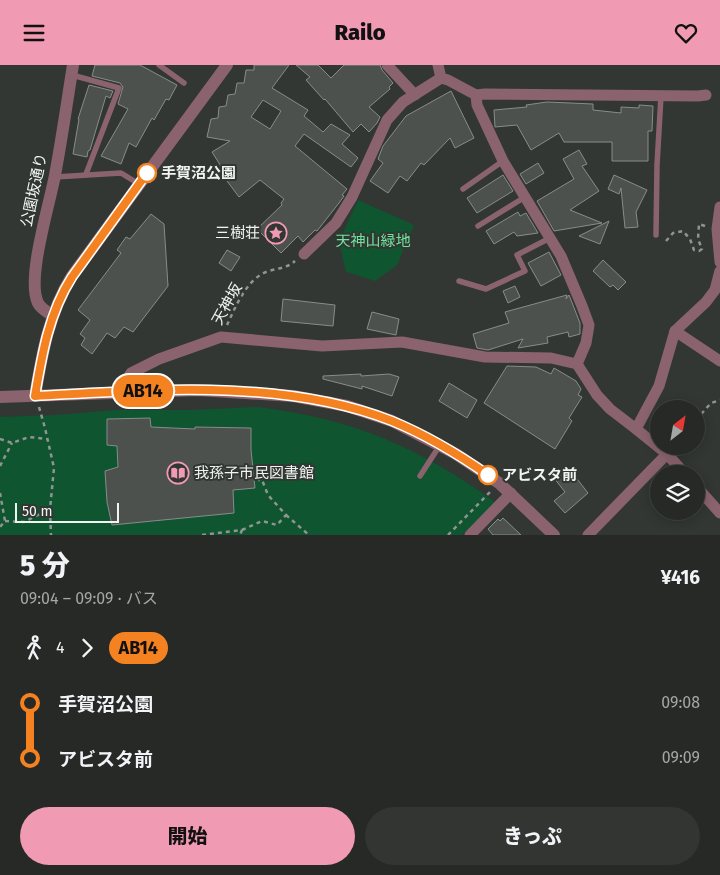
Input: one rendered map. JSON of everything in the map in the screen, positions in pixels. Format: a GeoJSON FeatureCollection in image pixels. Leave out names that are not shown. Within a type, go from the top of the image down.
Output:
{"type":"FeatureCollection","features":[{"type":"Feature","properties":{"kind":"street"},"geometry":{"type":"LineString","coordinates":[[35,396],[42,355],[52,315],[61,294],[226,65]]}},
{"type":"Feature","properties":{"kind":"street"},"geometry":{"type":"LineString","coordinates":[[387,65],[415,95]]}},
{"type":"Feature","properties":{"kind":"street"},"geometry":{"type":"LineString","coordinates":[[438,65],[441,78]]}},
{"type":"Feature","properties":{"kind":"street","name":"公園坂通り"},"geometry":{"type":"LineString","coordinates":[[52,315],[38,303],[35,287],[40,242],[55,177],[73,70]]}},
{"type":"Feature","properties":{"kind":"street"},"geometry":{"type":"LineString","coordinates":[[304,254],[336,223],[352,197],[387,120],[403,102],[441,78],[476,95],[485,93],[706,95]]}},
{"type":"Feature","properties":{"kind":"street"},"geometry":{"type":"LineString","coordinates":[[476,95],[477,105],[504,161],[561,256],[589,325],[586,343],[577,364]]}},
{"type":"Feature","properties":{"kind":"street"},"geometry":{"type":"LineString","coordinates":[[720,207],[717,229],[720,262]]}},
{"type":"Feature","properties":{"kind":"street"},"geometry":{"type":"LineString","coordinates":[[636,429],[659,386],[675,331],[706,302],[715,289],[720,271]]}},
{"type":"Feature","properties":{"kind":"street"},"geometry":{"type":"LineString","coordinates":[[675,331],[720,361]]}},
{"type":"Feature","properties":{"kind":"street"},"geometry":{"type":"LineString","coordinates":[[118,392],[131,373],[159,359],[221,337],[322,346],[402,342],[485,357],[551,358],[577,364],[597,395],[610,409],[650,440]]}},
{"type":"Feature","properties":{"kind":"street"},"geometry":{"type":"LineString","coordinates":[[0,397],[198,390],[317,399],[392,421],[440,445],[499,483],[554,535]]}},
{"type":"Feature","properties":{"kind":"street"},"geometry":{"type":"LineString","coordinates":[[588,535],[665,455]]}},
{"type":"Feature","properties":{"kind":"street"},"geometry":{"type":"LineString","coordinates":[[669,455],[677,465]]}},
{"type":"Feature","properties":{"kind":"street"},"geometry":{"type":"LineString","coordinates":[[470,535],[511,493]]}},
{"type":"Feature","properties":{"kind":"street"},"geometry":{"type":"LineString","coordinates":[[705,496],[720,513]]}},
{"type":"Feature","properties":{"kind":"lane"},"geometry":{"type":"LineString","coordinates":[[159,65],[184,83]]}},
{"type":"Feature","properties":{"kind":"lane"},"geometry":{"type":"LineString","coordinates":[[73,70],[119,87],[86,174]]}},
{"type":"Feature","properties":{"kind":"lane"},"geometry":{"type":"LineString","coordinates":[[656,235],[657,165],[661,96]]}},
{"type":"Feature","properties":{"kind":"lane"},"geometry":{"type":"LineString","coordinates":[[463,189],[504,161]]}},
{"type":"Feature","properties":{"kind":"lane"},"geometry":{"type":"LineString","coordinates":[[55,177],[121,173],[139,184]]}},
{"type":"Feature","properties":{"kind":"lane"},"geometry":{"type":"LineString","coordinates":[[478,226],[525,197]]}},
{"type":"Feature","properties":{"kind":"lane"},"geometry":{"type":"LineString","coordinates":[[459,281],[486,289],[525,271],[517,255],[550,238]]}},
{"type":"Feature","properties":{"kind":"lane"},"geometry":{"type":"LineString","coordinates":[[420,476],[440,445]]}},
{"type":"Feature","properties":{"kind":"path"},"geometry":{"type":"LineString","coordinates":[[666,241],[673,233],[683,231],[690,239],[694,250],[699,251],[702,249],[698,239],[699,224],[717,229]]}},
{"type":"Feature","properties":{"kind":"path","name":"天神坂"},"geometry":{"type":"LineString","coordinates":[[221,337],[238,301],[247,287],[265,272],[288,267],[304,254]]}},
{"type":"Feature","properties":{"kind":"path"},"geometry":{"type":"LineString","coordinates":[[35,396],[46,428],[54,468],[50,509],[51,535]]}},
{"type":"Feature","properties":{"kind":"path"},"geometry":{"type":"LineString","coordinates":[[705,410],[711,403],[720,400]]}},
{"type":"Feature","properties":{"kind":"path"},"geometry":{"type":"LineString","coordinates":[[0,439],[12,443],[29,437],[47,439]]}},
{"type":"Feature","properties":{"kind":"path"},"geometry":{"type":"LineString","coordinates":[[0,466],[12,443]]}},
{"type":"Feature","properties":{"kind":"path"},"geometry":{"type":"LineString","coordinates":[[258,480],[262,480],[268,495],[286,515],[309,535]]}},
{"type":"Feature","properties":{"kind":"path"},"geometry":{"type":"LineString","coordinates":[[448,535],[499,483]]}},
{"type":"Feature","properties":{"kind":"path"},"geometry":{"type":"LineString","coordinates":[[0,493],[5,521],[0,527]]}},
{"type":"Feature","properties":{"kind":"path"},"geometry":{"type":"LineString","coordinates":[[5,521],[24,522],[50,509]]}},
{"type":"Feature","properties":{"kind":"path"},"geometry":{"type":"LineString","coordinates":[[202,535],[242,530],[262,521],[277,525],[286,515]]}},
{"type":"Feature","properties":{"kind":"path"},"geometry":{"type":"LineString","coordinates":[[240,535],[242,530]]}},
{"type":"Feature","properties":{"kind":"green space","name":"天神山緑地"},"geometry":{"type":"Polygon","coordinates":[[[358,200],[414,225],[397,265],[375,281],[346,272],[339,242],[358,200]]]}},
{"type":"Feature","properties":{"kind":"green space"},"geometry":{"type":"Polygon","coordinates":[[[258,407],[324,419],[383,438],[411,450],[438,465],[495,502],[462,535],[0,535],[0,417],[116,410],[191,410],[258,407]]]}},
{"type":"Feature","properties":{"kind":"building"},"geometry":{"type":"Polygon","coordinates":[[[95,65],[140,65],[177,85],[169,100],[166,99],[154,120],[152,118],[136,147],[129,143],[121,164],[101,156],[128,109],[118,104],[123,87],[120,83],[92,76],[95,65]]]}},
{"type":"Feature","properties":{"kind":"building"},"geometry":{"type":"Polygon","coordinates":[[[254,65],[289,65],[272,88],[308,110],[304,116],[323,132],[331,124],[350,135],[342,144],[358,158],[351,167],[304,134],[295,146],[347,189],[339,203],[317,231],[315,230],[303,242],[298,236],[281,253],[257,229],[282,205],[281,203],[284,199],[260,180],[239,197],[227,181],[229,179],[212,152],[230,141],[207,137],[211,119],[218,118],[219,107],[226,106],[228,95],[235,94],[237,83],[244,83],[246,70],[254,70],[254,65]],[[263,100],[251,117],[270,129],[281,111],[263,100]]]}},
{"type":"Feature","properties":{"kind":"building"},"geometry":{"type":"Polygon","coordinates":[[[296,65],[318,65],[331,78],[344,65],[380,65],[393,83],[389,87],[390,89],[369,107],[380,117],[377,123],[369,132],[361,124],[353,132],[306,80],[310,77],[296,65]]]}},
{"type":"Feature","properties":{"kind":"building"},"geometry":{"type":"Polygon","coordinates":[[[89,85],[113,91],[110,98],[106,96],[87,157],[73,154],[78,119],[89,85]]]}},
{"type":"Feature","properties":{"kind":"building"},"geometry":{"type":"Polygon","coordinates":[[[451,91],[474,138],[455,148],[450,138],[424,165],[421,163],[407,181],[400,176],[388,193],[370,181],[383,163],[378,159],[383,146],[406,116],[451,91]]]}},
{"type":"Feature","properties":{"kind":"building"},"geometry":{"type":"Polygon","coordinates":[[[547,102],[593,104],[593,110],[621,113],[621,107],[639,108],[639,105],[653,106],[652,131],[648,131],[648,161],[612,161],[612,142],[564,142],[559,133],[531,150],[517,125],[495,127],[494,110],[527,107],[526,105],[547,102]]]}},
{"type":"Feature","properties":{"kind":"building"},"geometry":{"type":"Polygon","coordinates":[[[579,150],[587,164],[582,166],[599,191],[570,210],[602,223],[554,231],[537,201],[574,179],[563,159],[579,150]]]}},
{"type":"Feature","properties":{"kind":"building"},"geometry":{"type":"Polygon","coordinates":[[[538,163],[544,173],[526,184],[520,174],[538,163]]]}},
{"type":"Feature","properties":{"kind":"building"},"geometry":{"type":"Polygon","coordinates":[[[503,175],[513,191],[477,213],[467,198],[503,175]]]}},
{"type":"Feature","properties":{"kind":"building"},"geometry":{"type":"Polygon","coordinates":[[[614,175],[647,190],[636,212],[638,227],[625,228],[621,188],[619,194],[608,189],[614,175]]]}},
{"type":"Feature","properties":{"kind":"building"},"geometry":{"type":"Polygon","coordinates":[[[518,212],[520,216],[526,213],[538,233],[517,236],[514,232],[494,244],[486,231],[518,212]]]}},
{"type":"Feature","properties":{"kind":"building"},"geometry":{"type":"Polygon","coordinates":[[[151,214],[164,224],[168,286],[133,332],[124,327],[115,338],[107,333],[92,354],[81,345],[85,338],[80,334],[90,320],[78,310],[121,253],[117,250],[126,237],[130,239],[151,214]]]}},
{"type":"Feature","properties":{"kind":"building"},"geometry":{"type":"Polygon","coordinates":[[[609,221],[600,244],[579,236],[609,221]]]}},
{"type":"Feature","properties":{"kind":"building"},"geometry":{"type":"Polygon","coordinates":[[[227,250],[240,257],[231,271],[219,263],[227,250]]]}},
{"type":"Feature","properties":{"kind":"building"},"geometry":{"type":"Polygon","coordinates":[[[549,252],[561,275],[541,286],[528,263],[549,252]]]}},
{"type":"Feature","properties":{"kind":"building"},"geometry":{"type":"Polygon","coordinates":[[[603,260],[626,282],[618,290],[613,285],[610,287],[593,271],[603,260]]]}},
{"type":"Feature","properties":{"kind":"building"},"geometry":{"type":"Polygon","coordinates":[[[515,286],[520,297],[508,303],[503,291],[515,286]]]}},
{"type":"Feature","properties":{"kind":"building"},"geometry":{"type":"Polygon","coordinates":[[[567,295],[566,299],[569,295],[580,323],[580,334],[569,337],[568,332],[547,337],[548,343],[518,348],[523,339],[488,350],[477,348],[473,334],[509,323],[505,312],[567,295]]]}},
{"type":"Feature","properties":{"kind":"building"},"geometry":{"type":"Polygon","coordinates":[[[283,299],[335,305],[333,326],[281,321],[283,299]]]}},
{"type":"Feature","properties":{"kind":"building"},"geometry":{"type":"Polygon","coordinates":[[[372,312],[399,319],[396,335],[367,329],[372,312]]]}},
{"type":"Feature","properties":{"kind":"building"},"geometry":{"type":"Polygon","coordinates":[[[507,366],[536,367],[551,374],[554,368],[576,381],[581,389],[578,395],[582,397],[569,418],[572,421],[555,449],[484,403],[507,366]]]}},
{"type":"Feature","properties":{"kind":"building"},"geometry":{"type":"Polygon","coordinates":[[[361,374],[361,376],[389,374],[399,377],[392,396],[362,386],[362,389],[323,379],[323,376],[361,374]]]}},
{"type":"Feature","properties":{"kind":"building"},"geometry":{"type":"Polygon","coordinates":[[[449,383],[477,400],[467,418],[439,401],[449,383]]]}},
{"type":"Feature","properties":{"kind":"building"},"geometry":{"type":"Polygon","coordinates":[[[150,418],[151,427],[195,429],[195,427],[251,428],[255,488],[233,490],[234,513],[112,525],[107,502],[105,471],[118,467],[117,446],[107,445],[107,419],[150,418]]]}},
{"type":"Feature","properties":{"kind":"building"},"geometry":{"type":"Polygon","coordinates":[[[567,466],[588,493],[565,513],[554,501],[565,492],[554,478],[567,466]]]}},
{"type":"Feature","properties":{"kind":"building"},"geometry":{"type":"Polygon","coordinates":[[[503,518],[521,535],[493,535],[488,529],[498,519],[500,521],[503,518]]]}},
{"type":"Feature","properties":{"kind":"bus line","name":"AB14"},"geometry":{"type":"LineString","coordinates":[[147,173],[61,294],[52,315],[42,355],[35,396],[198,390],[317,399],[392,421],[456,454],[488,475]]}},
{"type":"Feature","properties":{"kind":"place","name":"手賀沼公園"},"geometry":{"type":"Point","coordinates":[147,173]}},
{"type":"Feature","properties":{"kind":"place","name":"三樹荘"},"geometry":{"type":"Point","coordinates":[276,233]}},
{"type":"Feature","properties":{"kind":"place","name":"我孫子市民図書館"},"geometry":{"type":"Point","coordinates":[178,473]}},
{"type":"Feature","properties":{"kind":"place","name":"アビスタ前"},"geometry":{"type":"Point","coordinates":[488,475]}}]}
